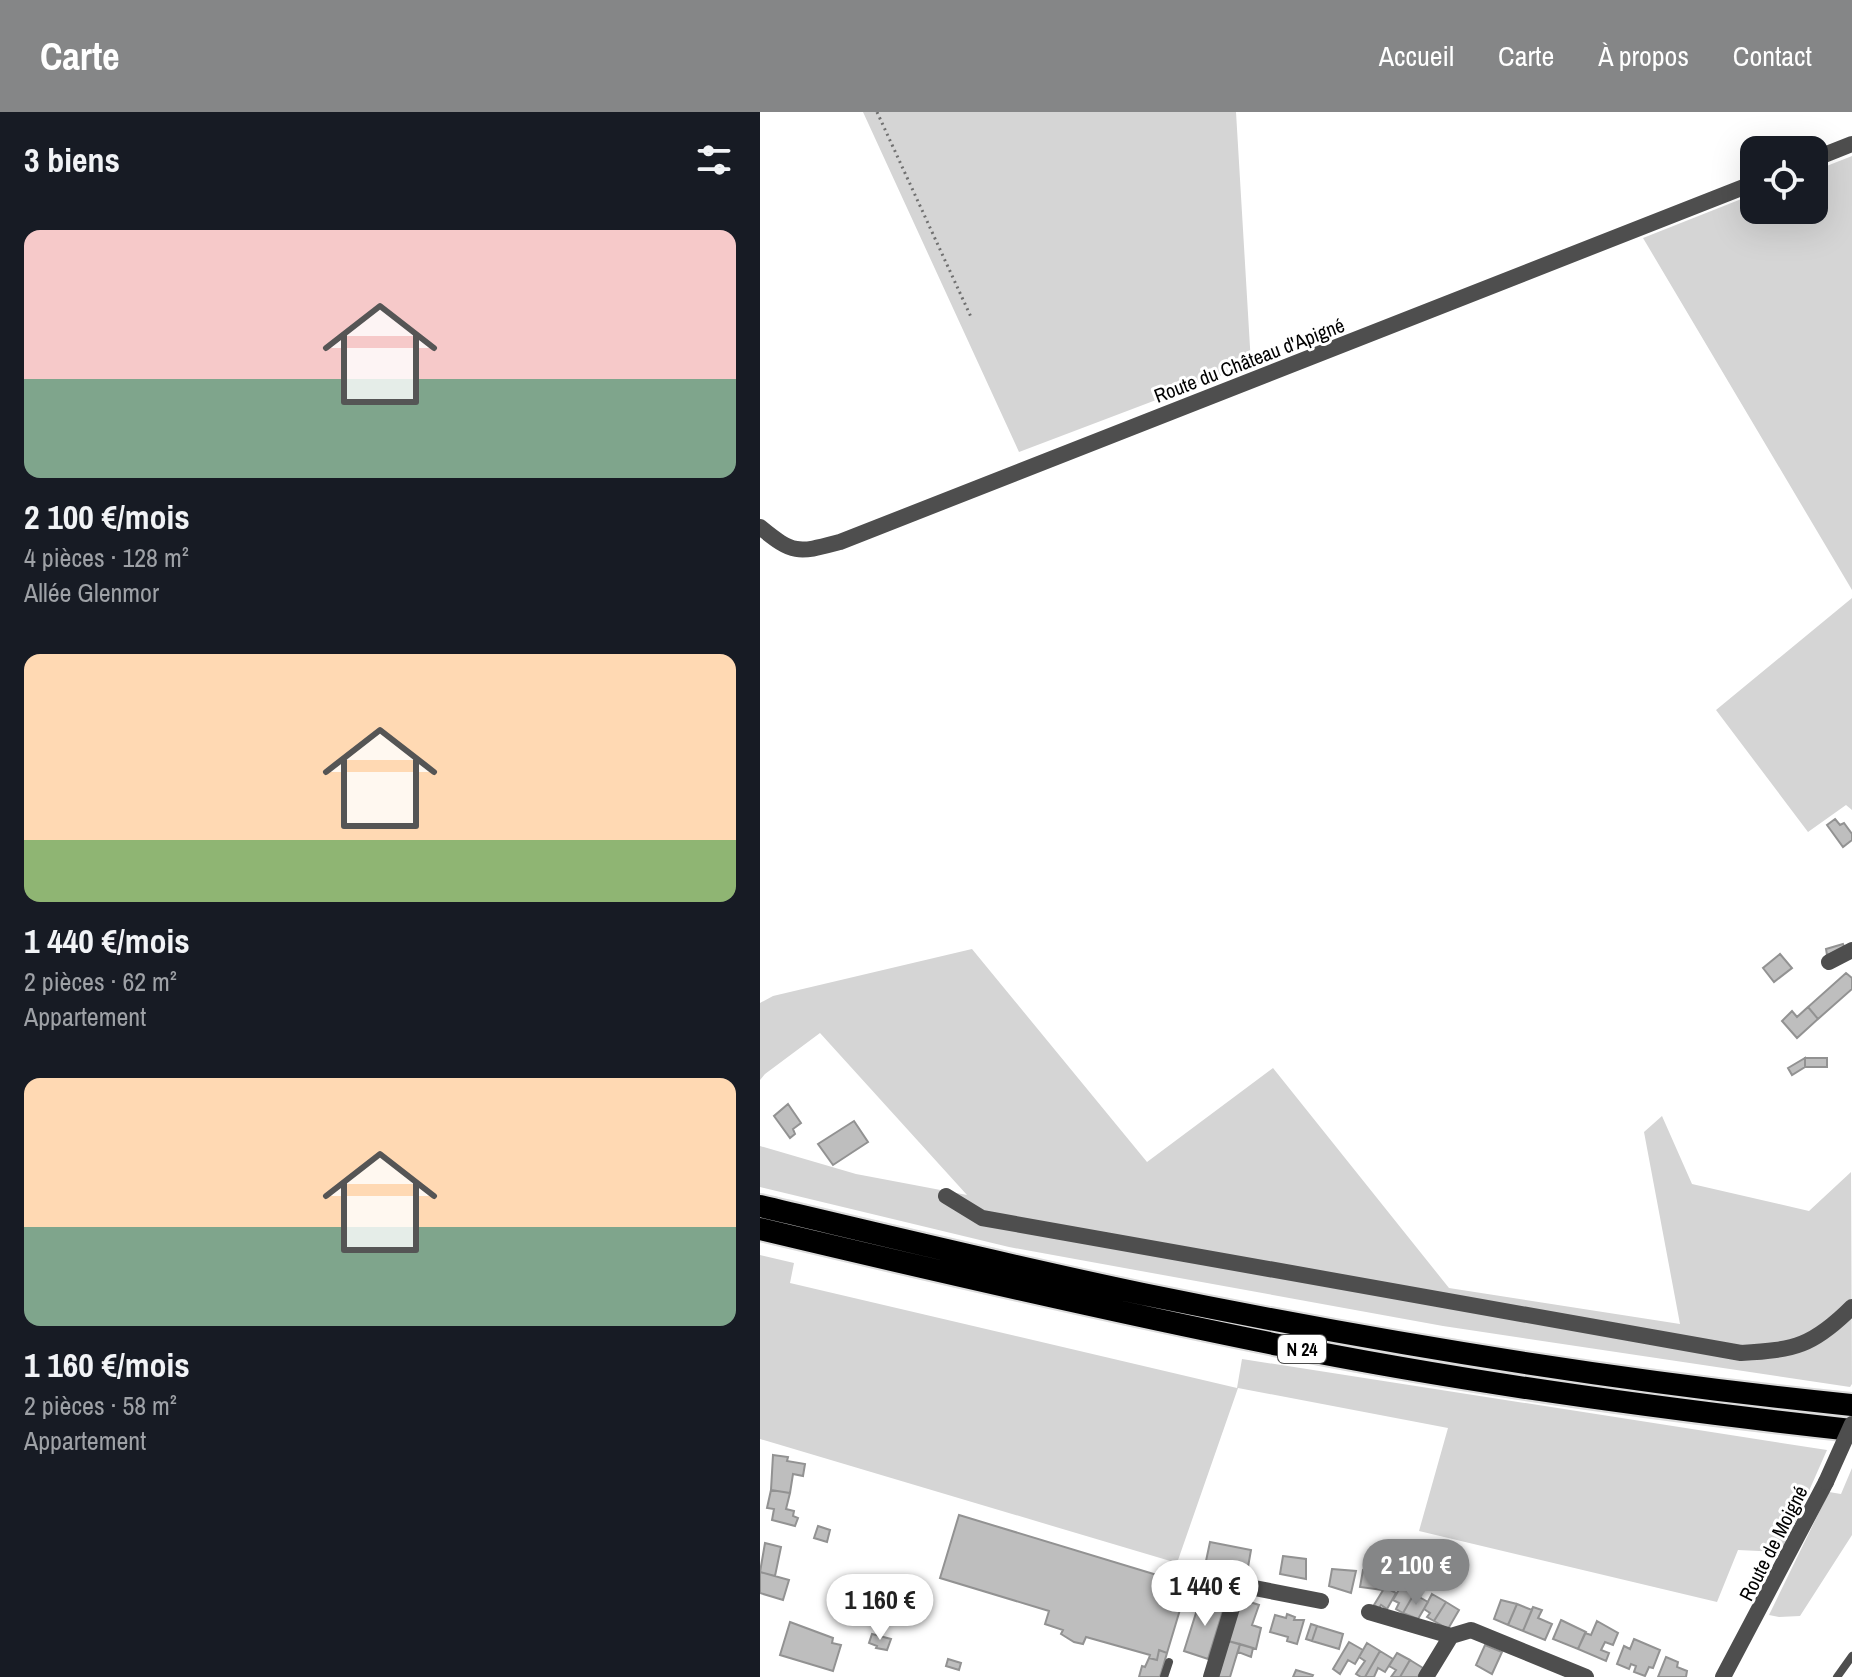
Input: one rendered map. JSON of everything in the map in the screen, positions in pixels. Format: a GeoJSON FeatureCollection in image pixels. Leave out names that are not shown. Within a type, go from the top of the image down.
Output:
{"type":"FeatureCollection","features":[{"type":"Feature","properties":{"kind":"highway","name":"N 24"},"geometry":{"type":"LineString","coordinates":[[760,1206],[1143,1294],[1445,1351],[1665,1384],[1852,1405]]}},
{"type":"Feature","properties":{"kind":"highway","name":"N 24"},"geometry":{"type":"LineString","coordinates":[[760,1229],[1281,1345],[1645,1405],[1852,1430]]}},
{"type":"Feature","properties":{"kind":"street"},"geometry":{"type":"LineString","coordinates":[[1828,153],[1852,144]]}},
{"type":"Feature","properties":{"kind":"street","name":"Route du Château d'Apigné"},"geometry":{"type":"LineString","coordinates":[[760,527],[785,547],[806,551],[840,542],[1740,188]]}},
{"type":"Feature","properties":{"kind":"street"},"geometry":{"type":"LineString","coordinates":[[1829,962],[1852,950]]}},
{"type":"Feature","properties":{"kind":"street"},"geometry":{"type":"LineString","coordinates":[[946,1196],[982,1218],[1741,1353],[1785,1350],[1827,1333],[1852,1307]]}},
{"type":"Feature","properties":{"kind":"street","name":"Route de Moigné"},"geometry":{"type":"LineString","coordinates":[[1723,1677],[1757,1618],[1852,1424]]}},
{"type":"Feature","properties":{"kind":"street"},"geometry":{"type":"LineString","coordinates":[[1193,1575],[1321,1601]]}},
{"type":"Feature","properties":{"kind":"street"},"geometry":{"type":"LineString","coordinates":[[1211,1677],[1239,1585]]}},
{"type":"Feature","properties":{"kind":"street"},"geometry":{"type":"LineString","coordinates":[[1369,1612],[1451,1636],[1471,1630],[1586,1677]]}},
{"type":"Feature","properties":{"kind":"street"},"geometry":{"type":"LineString","coordinates":[[1426,1677],[1451,1636]]}},
{"type":"Feature","properties":{"kind":"lane"},"geometry":{"type":"LineString","coordinates":[[1837,1677],[1852,1656]]}},
{"type":"Feature","properties":{"kind":"lane"},"geometry":{"type":"LineString","coordinates":[[1164,1677],[1169,1662]]}},
{"type":"Feature","properties":{"kind":"path"},"geometry":{"type":"LineString","coordinates":[[877,112],[971,317]]}},
{"type":"Feature","properties":{"kind":"shaded area"},"geometry":{"type":"Polygon","coordinates":[[[863,112],[1236,112],[1251,364],[1019,452],[863,112]]]}},
{"type":"Feature","properties":{"kind":"shaded area"},"geometry":{"type":"Polygon","coordinates":[[[1852,156],[1852,590],[1643,238],[1740,200],[1740,224],[1828,224],[1828,165],[1852,156]]]}},
{"type":"Feature","properties":{"kind":"shaded area"},"geometry":{"type":"Polygon","coordinates":[[[1852,598],[1852,810],[1846,805],[1808,832],[1716,710],[1852,598]]]}},
{"type":"Feature","properties":{"kind":"shaded area"},"geometry":{"type":"Polygon","coordinates":[[[972,949],[1147,1162],[1273,1068],[1449,1288],[1680,1324],[1644,1132],[1662,1116],[1692,1184],[1809,1211],[1851,1172],[1852,1384],[1850,1387],[1443,1326],[1009,1247],[760,1187],[760,1146],[856,1174],[967,1195],[820,1033],[760,1080],[760,1003],[773,996],[972,949]]]}},
{"type":"Feature","properties":{"kind":"shaded area"},"geometry":{"type":"Polygon","coordinates":[[[760,1255],[794,1263],[790,1283],[1237,1388],[1242,1359],[1827,1450],[1782,1552],[1738,1550],[1717,1602],[1419,1531],[1448,1428],[1238,1388],[1177,1563],[760,1439],[760,1255]]]}},
{"type":"Feature","properties":{"kind":"shaded area"},"geometry":{"type":"Polygon","coordinates":[[[1852,1468],[1852,1535],[1800,1616],[1769,1615],[1829,1492],[1841,1494],[1852,1468]]]}},
{"type":"Feature","properties":{"kind":"building"},"geometry":{"type":"Polygon","coordinates":[[[1835,819],[1840,825],[1844,823],[1852,834],[1852,840],[1843,847],[1827,825],[1835,819]]]}},
{"type":"Feature","properties":{"kind":"building"},"geometry":{"type":"Polygon","coordinates":[[[1843,944],[1845,949],[1827,955],[1826,949],[1843,944]]]}},
{"type":"Feature","properties":{"kind":"building"},"geometry":{"type":"Polygon","coordinates":[[[1780,954],[1792,968],[1774,982],[1763,968],[1780,954]]]}},
{"type":"Feature","properties":{"kind":"building"},"geometry":{"type":"Polygon","coordinates":[[[1846,973],[1852,978],[1852,989],[1818,1019],[1808,1007],[1846,973]]]}},
{"type":"Feature","properties":{"kind":"building"},"geometry":{"type":"Polygon","coordinates":[[[1808,1007],[1818,1019],[1797,1038],[1782,1021],[1792,1011],[1797,1017],[1808,1007]]]}},
{"type":"Feature","properties":{"kind":"building"},"geometry":{"type":"Polygon","coordinates":[[[1805,1058],[1827,1058],[1827,1067],[1805,1067],[1805,1058]]]}},
{"type":"Feature","properties":{"kind":"building"},"geometry":{"type":"Polygon","coordinates":[[[1805,1058],[1805,1067],[1792,1075],[1788,1068],[1805,1058]]]}},
{"type":"Feature","properties":{"kind":"building"},"geometry":{"type":"Polygon","coordinates":[[[788,1104],[801,1123],[793,1129],[795,1134],[790,1138],[774,1116],[788,1104]]]}},
{"type":"Feature","properties":{"kind":"building"},"geometry":{"type":"Polygon","coordinates":[[[854,1121],[868,1142],[833,1165],[818,1144],[854,1121]]]}},
{"type":"Feature","properties":{"kind":"building"},"geometry":{"type":"Polygon","coordinates":[[[773,1455],[805,1464],[803,1476],[793,1474],[790,1493],[771,1490],[773,1455]]]}},
{"type":"Feature","properties":{"kind":"building"},"geometry":{"type":"Polygon","coordinates":[[[771,1490],[790,1493],[786,1509],[794,1511],[793,1516],[798,1518],[795,1526],[772,1520],[774,1509],[767,1508],[771,1490]]]}},
{"type":"Feature","properties":{"kind":"building"},"geometry":{"type":"Polygon","coordinates":[[[959,1515],[1180,1582],[1178,1590],[1185,1593],[1167,1653],[1159,1650],[1157,1660],[1149,1658],[1150,1655],[1086,1637],[1083,1644],[1074,1642],[1061,1634],[1063,1630],[1045,1624],[1049,1611],[940,1578],[959,1515]]]}},
{"type":"Feature","properties":{"kind":"building"},"geometry":{"type":"Polygon","coordinates":[[[818,1526],[830,1530],[827,1542],[814,1538],[818,1526]]]}},
{"type":"Feature","properties":{"kind":"building"},"geometry":{"type":"Polygon","coordinates":[[[1210,1542],[1251,1550],[1248,1567],[1206,1561],[1210,1542]]]}},
{"type":"Feature","properties":{"kind":"building"},"geometry":{"type":"Polygon","coordinates":[[[765,1543],[781,1547],[775,1576],[760,1572],[765,1543]]]}},
{"type":"Feature","properties":{"kind":"building"},"geometry":{"type":"Polygon","coordinates":[[[1283,1556],[1306,1559],[1306,1579],[1280,1574],[1283,1556]]]}},
{"type":"Feature","properties":{"kind":"building"},"geometry":{"type":"Polygon","coordinates":[[[1385,1566],[1395,1567],[1391,1575],[1383,1573],[1385,1566]]]}},
{"type":"Feature","properties":{"kind":"building"},"geometry":{"type":"Polygon","coordinates":[[[1332,1569],[1356,1571],[1351,1593],[1329,1586],[1332,1569]]]}},
{"type":"Feature","properties":{"kind":"building"},"geometry":{"type":"Polygon","coordinates":[[[1363,1570],[1391,1575],[1382,1590],[1360,1587],[1363,1570]]]}},
{"type":"Feature","properties":{"kind":"building"},"geometry":{"type":"Polygon","coordinates":[[[760,1572],[789,1580],[783,1600],[760,1593],[760,1572]]]}},
{"type":"Feature","properties":{"kind":"building"},"geometry":{"type":"Polygon","coordinates":[[[1180,1582],[1192,1587],[1191,1594],[1178,1590],[1180,1582]]]}},
{"type":"Feature","properties":{"kind":"building"},"geometry":{"type":"Polygon","coordinates":[[[1401,1586],[1414,1594],[1403,1613],[1396,1609],[1399,1603],[1393,1600],[1401,1586]]]}},
{"type":"Feature","properties":{"kind":"building"},"geometry":{"type":"Polygon","coordinates":[[[1192,1587],[1211,1590],[1208,1599],[1191,1594],[1192,1587]]]}},
{"type":"Feature","properties":{"kind":"building"},"geometry":{"type":"Polygon","coordinates":[[[1385,1587],[1396,1593],[1387,1609],[1374,1605],[1385,1587]]]}},
{"type":"Feature","properties":{"kind":"building"},"geometry":{"type":"Polygon","coordinates":[[[1414,1594],[1428,1602],[1418,1619],[1403,1613],[1414,1594]]]}},
{"type":"Feature","properties":{"kind":"building"},"geometry":{"type":"Polygon","coordinates":[[[1432,1594],[1446,1602],[1434,1621],[1427,1617],[1430,1613],[1424,1609],[1432,1594]]]}},
{"type":"Feature","properties":{"kind":"building"},"geometry":{"type":"Polygon","coordinates":[[[1201,1597],[1225,1604],[1208,1659],[1184,1651],[1201,1597]]]}},
{"type":"Feature","properties":{"kind":"building"},"geometry":{"type":"Polygon","coordinates":[[[1241,1599],[1259,1605],[1252,1625],[1261,1628],[1256,1649],[1228,1641],[1241,1599]]]}},
{"type":"Feature","properties":{"kind":"building"},"geometry":{"type":"Polygon","coordinates":[[[1501,1600],[1517,1604],[1508,1625],[1494,1619],[1501,1600]]]}},
{"type":"Feature","properties":{"kind":"building"},"geometry":{"type":"Polygon","coordinates":[[[1446,1602],[1459,1610],[1448,1629],[1434,1621],[1446,1602]]]}},
{"type":"Feature","properties":{"kind":"building"},"geometry":{"type":"Polygon","coordinates":[[[1517,1604],[1532,1610],[1523,1631],[1508,1625],[1517,1604]]]}},
{"type":"Feature","properties":{"kind":"building"},"geometry":{"type":"Polygon","coordinates":[[[1533,1607],[1542,1610],[1538,1618],[1552,1624],[1545,1640],[1523,1631],[1533,1607]]]}},
{"type":"Feature","properties":{"kind":"building"},"geometry":{"type":"Polygon","coordinates":[[[1287,1614],[1295,1617],[1294,1620],[1304,1620],[1297,1644],[1287,1641],[1288,1637],[1270,1632],[1275,1615],[1286,1618],[1287,1614]]]}},
{"type":"Feature","properties":{"kind":"building"},"geometry":{"type":"Polygon","coordinates":[[[1561,1620],[1586,1632],[1578,1649],[1553,1639],[1561,1620]]]}},
{"type":"Feature","properties":{"kind":"building"},"geometry":{"type":"Polygon","coordinates":[[[1597,1621],[1618,1633],[1613,1645],[1605,1642],[1601,1650],[1609,1653],[1606,1661],[1578,1649],[1585,1633],[1591,1635],[1597,1621]]]}},
{"type":"Feature","properties":{"kind":"building"},"geometry":{"type":"Polygon","coordinates":[[[790,1622],[833,1638],[832,1643],[841,1645],[833,1671],[780,1655],[790,1622]]]}},
{"type":"Feature","properties":{"kind":"building"},"geometry":{"type":"Polygon","coordinates":[[[1311,1624],[1317,1626],[1312,1641],[1306,1639],[1311,1624]]]}},
{"type":"Feature","properties":{"kind":"building"},"geometry":{"type":"Polygon","coordinates":[[[1317,1626],[1343,1634],[1339,1649],[1312,1641],[1317,1626]]]}},
{"type":"Feature","properties":{"kind":"building"},"geometry":{"type":"Polygon","coordinates":[[[872,1634],[891,1639],[887,1650],[869,1643],[872,1634]]]}},
{"type":"Feature","properties":{"kind":"building"},"geometry":{"type":"Polygon","coordinates":[[[1634,1639],[1660,1650],[1653,1668],[1649,1667],[1645,1676],[1634,1672],[1636,1666],[1631,1664],[1629,1669],[1617,1664],[1624,1646],[1630,1649],[1634,1639]]]}},
{"type":"Feature","properties":{"kind":"building"},"geometry":{"type":"Polygon","coordinates":[[[1228,1641],[1240,1644],[1230,1677],[1218,1677],[1228,1641]]]}},
{"type":"Feature","properties":{"kind":"building"},"geometry":{"type":"Polygon","coordinates":[[[1349,1642],[1363,1650],[1355,1664],[1348,1660],[1340,1674],[1333,1669],[1349,1642]]]}},
{"type":"Feature","properties":{"kind":"building"},"geometry":{"type":"Polygon","coordinates":[[[1367,1643],[1380,1651],[1365,1677],[1361,1677],[1356,1674],[1365,1661],[1359,1657],[1367,1643]]]}},
{"type":"Feature","properties":{"kind":"building"},"geometry":{"type":"Polygon","coordinates":[[[1240,1644],[1253,1648],[1251,1657],[1238,1652],[1240,1644]]]}},
{"type":"Feature","properties":{"kind":"building"},"geometry":{"type":"Polygon","coordinates":[[[1485,1645],[1502,1652],[1492,1674],[1476,1665],[1485,1645]]]}},
{"type":"Feature","properties":{"kind":"building"},"geometry":{"type":"Polygon","coordinates":[[[1159,1650],[1167,1653],[1160,1677],[1139,1677],[1142,1666],[1145,1667],[1149,1658],[1157,1660],[1159,1650]]]}},
{"type":"Feature","properties":{"kind":"building"},"geometry":{"type":"Polygon","coordinates":[[[1380,1651],[1393,1659],[1385,1672],[1378,1668],[1374,1677],[1365,1677],[1380,1651]]]}},
{"type":"Feature","properties":{"kind":"building"},"geometry":{"type":"Polygon","coordinates":[[[1397,1653],[1410,1660],[1400,1677],[1391,1677],[1396,1670],[1389,1666],[1397,1653]]]}},
{"type":"Feature","properties":{"kind":"building"},"geometry":{"type":"Polygon","coordinates":[[[1666,1657],[1678,1662],[1677,1667],[1687,1671],[1686,1677],[1658,1677],[1666,1657]]]}},
{"type":"Feature","properties":{"kind":"building"},"geometry":{"type":"Polygon","coordinates":[[[948,1659],[961,1663],[959,1670],[946,1666],[948,1659]]]}},
{"type":"Feature","properties":{"kind":"building"},"geometry":{"type":"Polygon","coordinates":[[[1410,1660],[1423,1668],[1418,1677],[1400,1677],[1410,1660]]]}},
{"type":"Feature","properties":{"kind":"building"},"geometry":{"type":"Polygon","coordinates":[[[1296,1670],[1313,1675],[1293,1677],[1296,1670]]]}}]}
